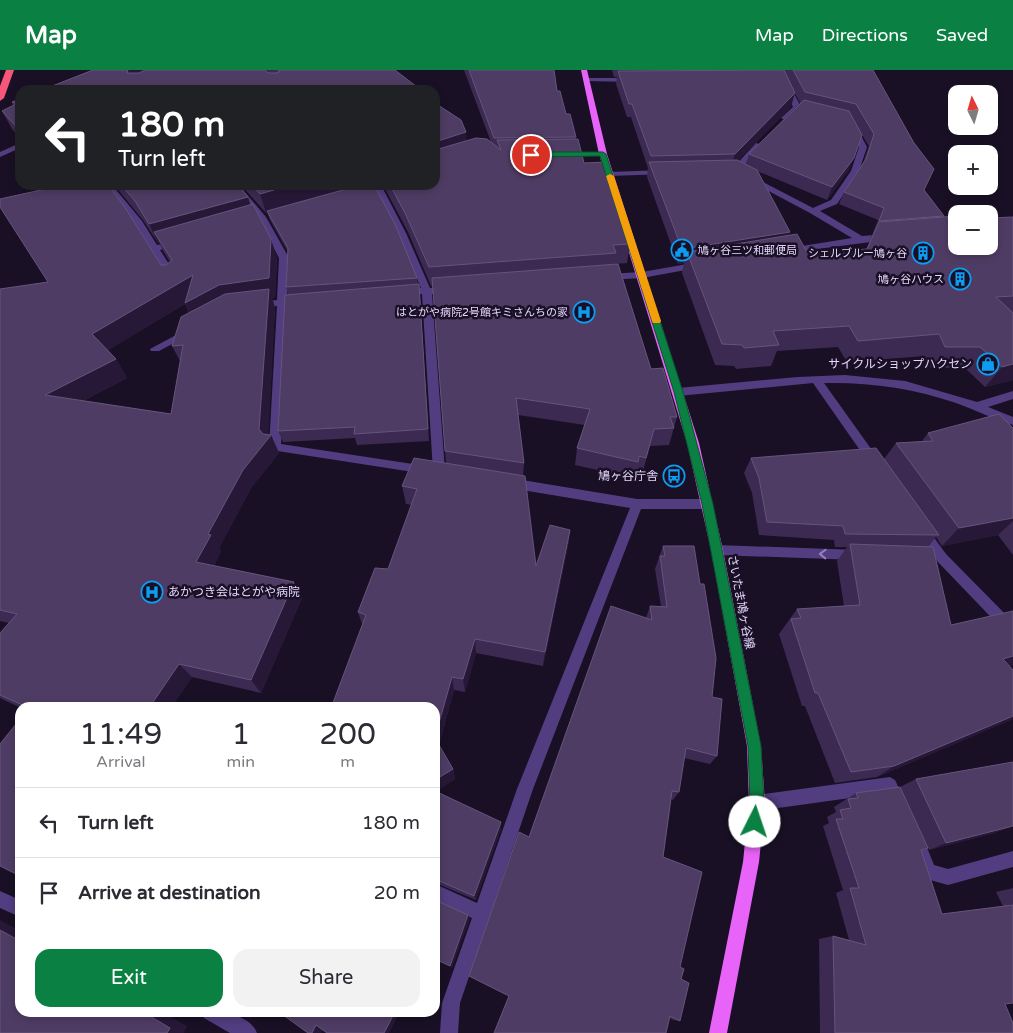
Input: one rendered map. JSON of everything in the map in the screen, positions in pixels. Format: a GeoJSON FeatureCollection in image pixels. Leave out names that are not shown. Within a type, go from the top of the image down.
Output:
{"type":"FeatureCollection","features":[{"type":"Feature","properties":{"kind":"highway"},"geometry":{"type":"LineString","coordinates":[[0,98],[10,70]]}},
{"type":"Feature","properties":{"kind":"main road","name":"さいたま鳩ヶ谷線"},"geometry":{"type":"LineString","coordinates":[[585,75],[603,154],[678,392],[707,504],[754,746],[757,803],[751,862],[718,1033]]}},
{"type":"Feature","properties":{"kind":"street"},"geometry":{"type":"LineString","coordinates":[[776,128],[801,108],[782,79],[779,70]]}},
{"type":"Feature","properties":{"kind":"street"},"geometry":{"type":"LineString","coordinates":[[585,75],[645,80]]}},
{"type":"Feature","properties":{"kind":"street"},"geometry":{"type":"LineString","coordinates":[[772,79],[782,79]]}},
{"type":"Feature","properties":{"kind":"street"},"geometry":{"type":"LineString","coordinates":[[813,211],[834,202],[855,171],[863,147],[848,120]]}},
{"type":"Feature","properties":{"kind":"street"},"geometry":{"type":"LineString","coordinates":[[734,170],[762,142]]}},
{"type":"Feature","properties":{"kind":"street"},"geometry":{"type":"LineString","coordinates":[[0,154],[15,147]]}},
{"type":"Feature","properties":{"kind":"street"},"geometry":{"type":"LineString","coordinates":[[554,154],[603,154]]}},
{"type":"Feature","properties":{"kind":"street"},"geometry":{"type":"LineString","coordinates":[[725,171],[734,170],[813,211],[860,240]]}},
{"type":"Feature","properties":{"kind":"street"},"geometry":{"type":"LineString","coordinates":[[609,174],[676,172]]}},
{"type":"Feature","properties":{"kind":"street"},"geometry":{"type":"LineString","coordinates":[[112,190],[139,224],[174,280]]}},
{"type":"Feature","properties":{"kind":"street"},"geometry":{"type":"LineString","coordinates":[[239,190],[262,217],[284,258],[275,447],[444,472],[428,290],[402,233],[377,190]]}},
{"type":"Feature","properties":{"kind":"street"},"geometry":{"type":"LineString","coordinates":[[784,252],[899,236]]}},
{"type":"Feature","properties":{"kind":"street"},"geometry":{"type":"LineString","coordinates":[[153,249],[189,239]]}},
{"type":"Feature","properties":{"kind":"street"},"geometry":{"type":"LineString","coordinates":[[596,278],[642,274],[708,264]]}},
{"type":"Feature","properties":{"kind":"street"},"geometry":{"type":"LineString","coordinates":[[388,294],[456,288]]}},
{"type":"Feature","properties":{"kind":"street"},"geometry":{"type":"LineString","coordinates":[[247,306],[310,300]]}},
{"type":"Feature","properties":{"kind":"street"},"geometry":{"type":"LineString","coordinates":[[155,349],[197,326]]}},
{"type":"Feature","properties":{"kind":"street"},"geometry":{"type":"LineString","coordinates":[[678,392],[816,380],[868,380],[923,389],[978,406],[1013,421]]}},
{"type":"Feature","properties":{"kind":"street"},"geometry":{"type":"LineString","coordinates":[[816,380],[885,477]]}},
{"type":"Feature","properties":{"kind":"street"},"geometry":{"type":"LineString","coordinates":[[978,406],[1013,394]]}},
{"type":"Feature","properties":{"kind":"street"},"geometry":{"type":"LineString","coordinates":[[496,481],[637,504],[707,504]]}},
{"type":"Feature","properties":{"kind":"street"},"geometry":{"type":"LineString","coordinates":[[449,1033],[451,1003],[525,789],[637,504]]}},
{"type":"Feature","properties":{"kind":"street"},"geometry":{"type":"LineString","coordinates":[[913,517],[942,558],[1013,631]]}},
{"type":"Feature","properties":{"kind":"street"},"geometry":{"type":"LineString","coordinates":[[717,550],[874,555]]}},
{"type":"Feature","properties":{"kind":"street"},"geometry":{"type":"LineString","coordinates":[[922,557],[942,558]]}},
{"type":"Feature","properties":{"kind":"street"},"geometry":{"type":"LineString","coordinates":[[757,803],[890,785],[930,872],[948,877],[1013,859]]}},
{"type":"Feature","properties":{"kind":"street"},"geometry":{"type":"LineString","coordinates":[[440,894],[481,913]]}},
{"type":"Feature","properties":{"kind":"street"},"geometry":{"type":"LineString","coordinates":[[0,898],[15,906]]}},
{"type":"Feature","properties":{"kind":"street"},"geometry":{"type":"LineString","coordinates":[[219,1017],[248,1033]]}},
{"type":"Feature","properties":{"kind":"building"},"geometry":{"type":"Polygon","coordinates":[[[93,70],[128,70],[127,73],[139,73],[145,70],[265,70],[268,73],[277,73],[279,72],[278,70],[395,70],[414,85],[55,85],[93,70]]]}},
{"type":"Feature","properties":{"kind":"building"},"geometry":{"type":"Polygon","coordinates":[[[469,70],[554,70],[557,91],[560,91],[566,114],[570,114],[576,137],[494,138],[469,70]]]}},
{"type":"Feature","properties":{"kind":"building"},"geometry":{"type":"Polygon","coordinates":[[[784,70],[795,93],[735,154],[651,156],[632,104],[629,104],[618,71],[784,70]]]}},
{"type":"Feature","properties":{"kind":"building"},"geometry":{"type":"Polygon","coordinates":[[[793,70],[873,70],[914,143],[934,169],[924,190],[944,216],[879,221],[884,208],[844,192],[866,159],[874,134],[856,104],[805,92],[793,70]]]}},
{"type":"Feature","properties":{"kind":"building"},"geometry":{"type":"Polygon","coordinates":[[[804,100],[849,111],[862,135],[854,158],[832,187],[749,154],[804,100]]]}},
{"type":"Feature","properties":{"kind":"building"},"geometry":{"type":"Polygon","coordinates":[[[15,104],[15,125],[2,111],[15,104]]]}},
{"type":"Feature","properties":{"kind":"building"},"geometry":{"type":"Polygon","coordinates":[[[440,106],[461,120],[466,132],[440,140],[440,106]]]}},
{"type":"Feature","properties":{"kind":"building"},"geometry":{"type":"Polygon","coordinates":[[[476,138],[487,139],[501,150],[497,140],[578,139],[584,163],[607,162],[630,244],[613,245],[616,253],[429,267],[393,190],[440,190],[440,149],[476,138]]]}},
{"type":"Feature","properties":{"kind":"building"},"geometry":{"type":"Polygon","coordinates":[[[737,160],[757,170],[790,232],[682,249],[649,162],[737,160]]]}},
{"type":"Feature","properties":{"kind":"building"},"geometry":{"type":"Polygon","coordinates":[[[41,190],[112,190],[161,265],[166,265],[172,260],[154,232],[253,204],[271,239],[269,278],[219,285],[185,303],[193,275],[92,334],[116,359],[45,395],[171,414],[183,345],[172,346],[181,317],[225,294],[269,289],[259,429],[263,434],[271,435],[243,470],[208,534],[211,535],[196,562],[294,582],[251,680],[179,664],[153,702],[16,702],[0,695],[0,633],[17,614],[0,610],[0,289],[48,282],[0,207],[0,199],[41,190]]]}},
{"type":"Feature","properties":{"kind":"building"},"geometry":{"type":"Polygon","coordinates":[[[125,190],[242,190],[248,197],[149,224],[135,201],[125,190]]]}},
{"type":"Feature","properties":{"kind":"building"},"geometry":{"type":"Polygon","coordinates":[[[256,190],[274,190],[260,194],[256,190]]]}},
{"type":"Feature","properties":{"kind":"building"},"geometry":{"type":"Polygon","coordinates":[[[343,190],[377,190],[395,224],[417,278],[286,287],[288,248],[267,211],[343,190]]]}},
{"type":"Feature","properties":{"kind":"building"},"geometry":{"type":"Polygon","coordinates":[[[948,217],[948,255],[998,255],[998,218],[1013,217],[1013,296],[996,297],[1013,313],[1013,364],[1002,367],[980,347],[945,347],[939,334],[858,341],[849,326],[773,331],[779,345],[744,348],[742,345],[722,344],[687,252],[797,234],[808,254],[867,249],[879,222],[948,217]]]}},
{"type":"Feature","properties":{"kind":"building"},"geometry":{"type":"Polygon","coordinates":[[[618,264],[651,369],[663,368],[677,417],[670,417],[674,428],[654,429],[646,458],[639,456],[638,462],[577,448],[590,409],[516,398],[524,463],[445,451],[432,278],[618,264]]]}},
{"type":"Feature","properties":{"kind":"building"},"geometry":{"type":"Polygon","coordinates":[[[419,284],[428,429],[354,434],[355,427],[278,431],[285,295],[419,284]]]}},
{"type":"Feature","properties":{"kind":"building"},"geometry":{"type":"Polygon","coordinates":[[[999,414],[1013,428],[1013,518],[959,528],[896,443],[933,441],[928,433],[999,414]]]}},
{"type":"Feature","properties":{"kind":"building"},"geometry":{"type":"Polygon","coordinates":[[[876,448],[939,535],[845,534],[843,526],[767,522],[759,478],[751,458],[876,448]]]}},
{"type":"Feature","properties":{"kind":"building"},"geometry":{"type":"Polygon","coordinates":[[[414,458],[525,476],[536,566],[550,525],[570,530],[545,652],[475,639],[463,679],[452,677],[440,719],[440,702],[333,702],[366,615],[358,612],[375,568],[388,569],[417,489],[402,486],[414,458]]]}},
{"type":"Feature","properties":{"kind":"building"},"geometry":{"type":"Polygon","coordinates":[[[850,544],[933,547],[951,625],[1013,611],[1013,656],[1003,659],[1013,670],[1013,716],[894,766],[851,772],[818,693],[815,693],[791,619],[801,618],[797,609],[860,605],[850,544]]]}},
{"type":"Feature","properties":{"kind":"building"},"geometry":{"type":"Polygon","coordinates":[[[663,546],[694,546],[700,584],[704,584],[716,658],[712,697],[722,699],[717,756],[686,748],[679,792],[672,791],[663,857],[702,872],[680,967],[684,969],[681,979],[689,983],[680,1021],[670,1016],[666,1033],[494,1033],[509,996],[469,976],[519,832],[529,837],[611,606],[652,620],[650,606],[667,607],[660,556],[665,556],[663,546]]]}},
{"type":"Feature","properties":{"kind":"building"},"geometry":{"type":"Polygon","coordinates":[[[15,725],[15,874],[0,866],[0,744],[15,725]]]}},
{"type":"Feature","properties":{"kind":"building"},"geometry":{"type":"Polygon","coordinates":[[[440,747],[453,769],[440,777],[440,747]]]}},
{"type":"Feature","properties":{"kind":"building"},"geometry":{"type":"Polygon","coordinates":[[[1013,762],[1013,826],[946,843],[916,779],[1013,762]]]}},
{"type":"Feature","properties":{"kind":"building"},"geometry":{"type":"Polygon","coordinates":[[[900,787],[928,848],[921,850],[942,914],[1013,905],[1013,1003],[1005,1004],[1013,1023],[1013,1033],[835,1033],[833,936],[866,945],[850,888],[859,888],[836,819],[843,819],[840,810],[851,808],[848,799],[858,798],[856,793],[900,787]]]}},
{"type":"Feature","properties":{"kind":"building"},"geometry":{"type":"Polygon","coordinates":[[[440,793],[501,822],[474,896],[440,881],[440,793]]]}},
{"type":"Feature","properties":{"kind":"building"},"geometry":{"type":"Polygon","coordinates":[[[440,902],[468,915],[450,966],[440,961],[440,902]]]}},
{"type":"Feature","properties":{"kind":"building"},"geometry":{"type":"Polygon","coordinates":[[[0,930],[15,938],[15,1017],[151,1017],[170,1028],[167,1033],[0,1033],[0,930]]]}},
{"type":"Feature","properties":{"kind":"building"},"geometry":{"type":"Polygon","coordinates":[[[286,1017],[392,1017],[384,1033],[327,1033],[316,1025],[312,1033],[308,1033],[286,1017]]]}},
{"type":"Feature","properties":{"kind":"slow traffic"},"geometry":{"type":"LineString","coordinates":[[610,176],[656,321]]}},
{"type":"Feature","properties":{"kind":"place","name":"鳩ヶ谷三ツ和郵便局"},"geometry":{"type":"Point","coordinates":[682,250]}},
{"type":"Feature","properties":{"kind":"place","name":"シェルブルー鳩ヶ谷"},"geometry":{"type":"Point","coordinates":[923,253]}},
{"type":"Feature","properties":{"kind":"place","name":"鳩ヶ谷ハウス"},"geometry":{"type":"Point","coordinates":[960,279]}},
{"type":"Feature","properties":{"kind":"place","name":"はとがや病院2号館キミさんちの家"},"geometry":{"type":"Point","coordinates":[584,312]}},
{"type":"Feature","properties":{"kind":"place","name":"サイクルショップハクセン"},"geometry":{"type":"Point","coordinates":[988,364]}},
{"type":"Feature","properties":{"kind":"place","name":"鳩ヶ谷庁舎"},"geometry":{"type":"Point","coordinates":[674,476]}},
{"type":"Feature","properties":{"kind":"place","name":"あかつき会はとがや病院"},"geometry":{"type":"Point","coordinates":[152,592]}},
{"type":"Feature","properties":{"kind":"route"},"geometry":{"type":"LineString","coordinates":[[531,155],[603,154],[678,392],[693,443],[707,504],[754,746],[757,803],[755,822]]}}]}
